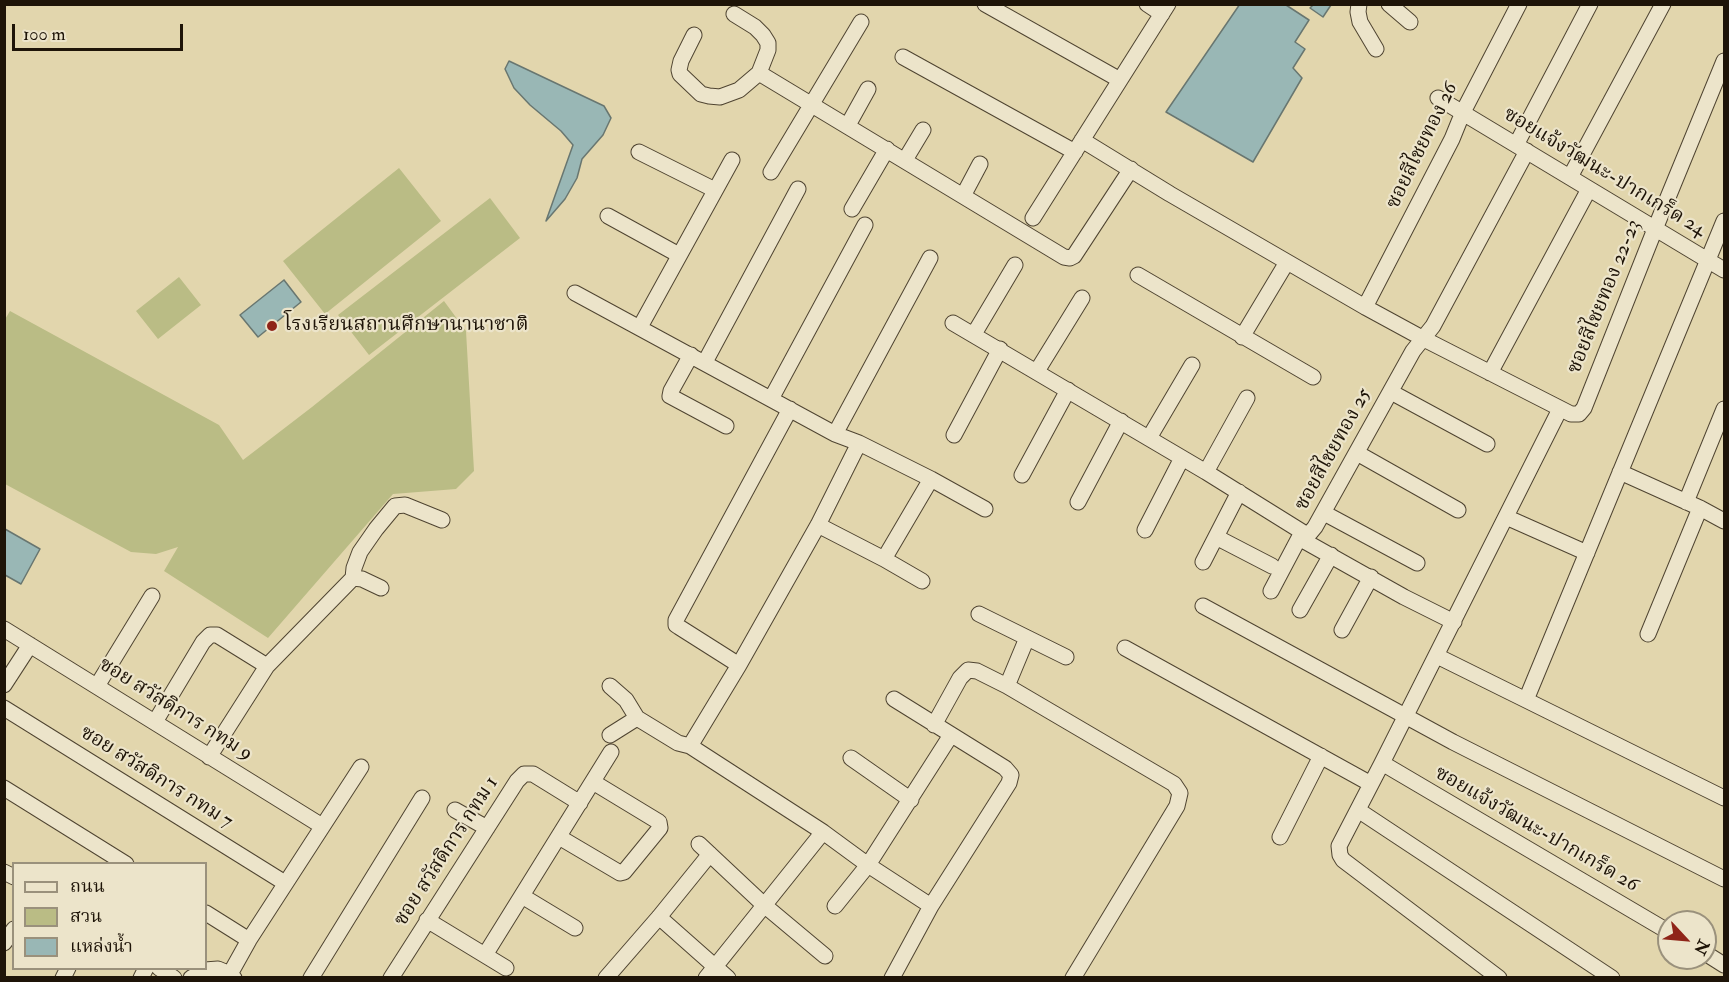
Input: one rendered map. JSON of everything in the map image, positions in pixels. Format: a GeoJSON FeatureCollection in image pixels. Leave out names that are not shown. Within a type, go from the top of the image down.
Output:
{"type":"FeatureCollection","features":[{"type":"Feature","properties":{"kind":"street"},"geometry":{"type":"LineString","coordinates":[[985,4],[1120,80]]}},
{"type":"Feature","properties":{"kind":"street"},"geometry":{"type":"LineString","coordinates":[[1033,218],[1165,9],[1147,4]]}},
{"type":"Feature","properties":{"kind":"street"},"geometry":{"type":"LineString","coordinates":[[1359,4],[1360,22],[1376,50]]}},
{"type":"Feature","properties":{"kind":"street"},"geometry":{"type":"LineString","coordinates":[[1389,4],[1410,22]]}},
{"type":"Feature","properties":{"kind":"street","name":"ซอยสีไชยทอง 26"},"geometry":{"type":"LineString","coordinates":[[1365,307],[1519,4]]}},
{"type":"Feature","properties":{"kind":"street","name":"ซอยสีไชยทอง 25"},"geometry":{"type":"LineString","coordinates":[[953,323],[1121,421],[1304,533],[1310,533],[1324,513],[1413,351],[1433,326],[1522,148],[1590,4]]}},
{"type":"Feature","properties":{"kind":"street"},"geometry":{"type":"LineString","coordinates":[[1570,177],[1663,4]]}},
{"type":"Feature","properties":{"kind":"street"},"geometry":{"type":"LineString","coordinates":[[694,36],[681,61],[680,74],[701,94],[720,97],[739,90],[759,73],[768,50],[768,43],[755,27],[734,14]]}},
{"type":"Feature","properties":{"kind":"street"},"geometry":{"type":"LineString","coordinates":[[771,172],[861,22]]}},
{"type":"Feature","properties":{"kind":"street"},"geometry":{"type":"LineString","coordinates":[[903,57],[1079,146],[1131,169],[1365,307],[1560,409],[1407,716],[1339,846],[1343,860],[1499,978]]}},
{"type":"Feature","properties":{"kind":"street","name":"ซอยสีไชยทอง 22-23"},"geometry":{"type":"LineString","coordinates":[[1560,409],[1571,414],[1578,414],[1584,408],[1654,229],[1725,62]]}},
{"type":"Feature","properties":{"kind":"street"},"geometry":{"type":"LineString","coordinates":[[759,73],[1064,257],[1074,256],[1131,169]]}},
{"type":"Feature","properties":{"kind":"street"},"geometry":{"type":"LineString","coordinates":[[848,125],[868,89]]}},
{"type":"Feature","properties":{"kind":"street","name":"ซอยแจ้งวัฒนะ-ปากเกร็ด 24"},"geometry":{"type":"LineString","coordinates":[[1438,98],[1725,270]]}},
{"type":"Feature","properties":{"kind":"street"},"geometry":{"type":"LineString","coordinates":[[905,160],[923,130]]}},
{"type":"Feature","properties":{"kind":"street"},"geometry":{"type":"LineString","coordinates":[[852,208],[886,149]]}},
{"type":"Feature","properties":{"kind":"street"},"geometry":{"type":"LineString","coordinates":[[639,152],[715,190]]}},
{"type":"Feature","properties":{"kind":"street"},"geometry":{"type":"LineString","coordinates":[[640,327],[732,160]]}},
{"type":"Feature","properties":{"kind":"street"},"geometry":{"type":"LineString","coordinates":[[963,196],[980,164]]}},
{"type":"Feature","properties":{"kind":"street"},"geometry":{"type":"LineString","coordinates":[[705,362],[798,189]]}},
{"type":"Feature","properties":{"kind":"street"},"geometry":{"type":"LineString","coordinates":[[1491,373],[1589,189]]}},
{"type":"Feature","properties":{"kind":"street"},"geometry":{"type":"LineString","coordinates":[[608,216],[679,255]]}},
{"type":"Feature","properties":{"kind":"street"},"geometry":{"type":"LineString","coordinates":[[1526,700],[1725,221]]}},
{"type":"Feature","properties":{"kind":"street"},"geometry":{"type":"LineString","coordinates":[[771,399],[865,225]]}},
{"type":"Feature","properties":{"kind":"street"},"geometry":{"type":"LineString","coordinates":[[835,434],[930,258]]}},
{"type":"Feature","properties":{"kind":"street"},"geometry":{"type":"LineString","coordinates":[[1242,337],[1287,262]]}},
{"type":"Feature","properties":{"kind":"street"},"geometry":{"type":"LineString","coordinates":[[974,334],[1015,265]]}},
{"type":"Feature","properties":{"kind":"street"},"geometry":{"type":"LineString","coordinates":[[1138,275],[1313,377]]}},
{"type":"Feature","properties":{"kind":"street"},"geometry":{"type":"LineString","coordinates":[[575,293],[835,434],[931,479],[985,509]]}},
{"type":"Feature","properties":{"kind":"street"},"geometry":{"type":"LineString","coordinates":[[1037,371],[1082,298]]}},
{"type":"Feature","properties":{"kind":"street"},"geometry":{"type":"LineString","coordinates":[[954,435],[1000,349]]}},
{"type":"Feature","properties":{"kind":"street"},"geometry":{"type":"LineString","coordinates":[[691,355],[670,396],[726,426]]}},
{"type":"Feature","properties":{"kind":"street"},"geometry":{"type":"LineString","coordinates":[[1149,438],[1192,365]]}},
{"type":"Feature","properties":{"kind":"street"},"geometry":{"type":"LineString","coordinates":[[1022,474],[1068,390]]}},
{"type":"Feature","properties":{"kind":"street"},"geometry":{"type":"LineString","coordinates":[[1390,392],[1487,444]]}},
{"type":"Feature","properties":{"kind":"street"},"geometry":{"type":"LineString","coordinates":[[1206,472],[1247,398]]}},
{"type":"Feature","properties":{"kind":"street"},"geometry":{"type":"LineString","coordinates":[[739,665],[676,625],[676,620],[790,409]]}},
{"type":"Feature","properties":{"kind":"street"},"geometry":{"type":"LineString","coordinates":[[1648,634],[1725,409]]}},
{"type":"Feature","properties":{"kind":"street"},"geometry":{"type":"LineString","coordinates":[[1078,502],[1121,421]]}},
{"type":"Feature","properties":{"kind":"street"},"geometry":{"type":"LineString","coordinates":[[690,746],[739,665],[818,525],[859,444]]}},
{"type":"Feature","properties":{"kind":"street"},"geometry":{"type":"LineString","coordinates":[[1357,453],[1458,510]]}},
{"type":"Feature","properties":{"kind":"street"},"geometry":{"type":"LineString","coordinates":[[1145,530],[1182,458]]}},
{"type":"Feature","properties":{"kind":"street"},"geometry":{"type":"LineString","coordinates":[[1620,472],[1725,521]]}},
{"type":"Feature","properties":{"kind":"street"},"geometry":{"type":"LineString","coordinates":[[884,559],[931,479]]}},
{"type":"Feature","properties":{"kind":"street"},"geometry":{"type":"LineString","coordinates":[[1203,562],[1239,492]]}},
{"type":"Feature","properties":{"kind":"street"},"geometry":{"type":"LineString","coordinates":[[209,756],[267,666],[353,578],[360,552],[395,506],[405,505],[442,520]]}},
{"type":"Feature","properties":{"kind":"street"},"geometry":{"type":"LineString","coordinates":[[1324,513],[1417,563]]}},
{"type":"Feature","properties":{"kind":"street"},"geometry":{"type":"LineString","coordinates":[[1506,517],[1587,553]]}},
{"type":"Feature","properties":{"kind":"street"},"geometry":{"type":"LineString","coordinates":[[818,525],[922,581]]}},
{"type":"Feature","properties":{"kind":"street"},"geometry":{"type":"LineString","coordinates":[[1216,537],[1272,566]]}},
{"type":"Feature","properties":{"kind":"street"},"geometry":{"type":"LineString","coordinates":[[1271,591],[1299,538],[1404,597],[1454,622]]}},
{"type":"Feature","properties":{"kind":"street"},"geometry":{"type":"LineString","coordinates":[[1300,610],[1330,555]]}},
{"type":"Feature","properties":{"kind":"street"},"geometry":{"type":"LineString","coordinates":[[1342,630],[1371,577]]}},
{"type":"Feature","properties":{"kind":"street"},"geometry":{"type":"LineString","coordinates":[[353,578],[362,579],[381,588]]}},
{"type":"Feature","properties":{"kind":"street"},"geometry":{"type":"LineString","coordinates":[[97,686],[152,596]]}},
{"type":"Feature","properties":{"kind":"street"},"geometry":{"type":"LineString","coordinates":[[1203,606],[1453,742],[1725,879]]}},
{"type":"Feature","properties":{"kind":"street"},"geometry":{"type":"LineString","coordinates":[[978,615],[1066,657]]}},
{"type":"Feature","properties":{"kind":"street","name":"ซอย สวัสดิการ กทม 9"},"geometry":{"type":"LineString","coordinates":[[4,629],[322,826]]}},
{"type":"Feature","properties":{"kind":"street"},"geometry":{"type":"LineString","coordinates":[[155,722],[203,642],[210,635],[217,635],[267,666]]}},
{"type":"Feature","properties":{"kind":"street"},"geometry":{"type":"LineString","coordinates":[[1007,686],[1027,638]]}},
{"type":"Feature","properties":{"kind":"street"},"geometry":{"type":"LineString","coordinates":[[4,685],[30,645]]}},
{"type":"Feature","properties":{"kind":"street"},"geometry":{"type":"LineString","coordinates":[[1125,648],[1371,784]]}},
{"type":"Feature","properties":{"kind":"street"},"geometry":{"type":"LineString","coordinates":[[1437,656],[1725,798]]}},
{"type":"Feature","properties":{"kind":"street"},"geometry":{"type":"LineString","coordinates":[[934,725],[960,678],[968,670],[977,671],[1174,783],[1180,793],[1178,806],[1090,946],[1073,978]]}},
{"type":"Feature","properties":{"kind":"street"},"geometry":{"type":"LineString","coordinates":[[610,686],[626,700],[637,717],[678,743],[690,746],[823,832],[931,906]]}},
{"type":"Feature","properties":{"kind":"street"},"geometry":{"type":"LineString","coordinates":[[892,978],[931,906],[1009,783],[1011,775],[1005,768],[894,699]]}},
{"type":"Feature","properties":{"kind":"street","name":"ซอย สวัสดิการ กทม 7"},"geometry":{"type":"LineString","coordinates":[[4,708],[285,883]]}},
{"type":"Feature","properties":{"kind":"street"},"geometry":{"type":"LineString","coordinates":[[610,735],[637,717]]}},
{"type":"Feature","properties":{"kind":"street"},"geometry":{"type":"LineString","coordinates":[[835,906],[868,865],[951,735]]}},
{"type":"Feature","properties":{"kind":"street"},"geometry":{"type":"LineString","coordinates":[[485,955],[611,752]]}},
{"type":"Feature","properties":{"kind":"street"},"geometry":{"type":"LineString","coordinates":[[1280,837],[1321,756]]}},
{"type":"Feature","properties":{"kind":"street"},"geometry":{"type":"LineString","coordinates":[[851,758],[911,800]]}},
{"type":"Feature","properties":{"kind":"street","name":"ซอยแจ้งวัฒนะ-ปากเกร็ด 26"},"geometry":{"type":"LineString","coordinates":[[1382,763],[1657,925]]}},
{"type":"Feature","properties":{"kind":"street"},"geometry":{"type":"LineString","coordinates":[[207,970],[218,969],[232,976],[249,940],[361,767]]}},
{"type":"Feature","properties":{"kind":"street","name":"ซอย สวัสดิการ กทม 1"},"geometry":{"type":"LineString","coordinates":[[391,978],[517,781],[524,774],[533,774],[580,803]]}},
{"type":"Feature","properties":{"kind":"street"},"geometry":{"type":"LineString","coordinates":[[559,837],[621,873],[660,828],[660,822],[593,782]]}},
{"type":"Feature","properties":{"kind":"street"},"geometry":{"type":"LineString","coordinates":[[4,788],[123,862]]}},
{"type":"Feature","properties":{"kind":"street"},"geometry":{"type":"LineString","coordinates":[[311,978],[422,798]]}},
{"type":"Feature","properties":{"kind":"street"},"geometry":{"type":"LineString","coordinates":[[455,810],[487,828]]}},
{"type":"Feature","properties":{"kind":"street"},"geometry":{"type":"LineString","coordinates":[[1358,810],[1612,978]]}},
{"type":"Feature","properties":{"kind":"street"},"geometry":{"type":"LineString","coordinates":[[711,972],[823,832]]}},
{"type":"Feature","properties":{"kind":"street"},"geometry":{"type":"LineString","coordinates":[[606,978],[659,917],[704,849],[764,905],[825,956]]}},
{"type":"Feature","properties":{"kind":"street"},"geometry":{"type":"LineString","coordinates":[[522,896],[575,928]]}},
{"type":"Feature","properties":{"kind":"street"},"geometry":{"type":"LineString","coordinates":[[207,914],[249,940]]}},
{"type":"Feature","properties":{"kind":"street"},"geometry":{"type":"LineString","coordinates":[[659,917],[711,972],[728,978]]}},
{"type":"Feature","properties":{"kind":"street"},"geometry":{"type":"LineString","coordinates":[[427,920],[506,969]]}},
{"type":"Feature","properties":{"kind":"street"},"geometry":{"type":"LineString","coordinates":[[161,970],[174,978]]}},
{"type":"Feature","properties":{"kind":"street"},"geometry":{"type":"LineString","coordinates":[[191,978],[205,970]]}},
{"type":"Feature","properties":{"kind":"green space"},"geometry":{"type":"Polygon","coordinates":[[[399,168],[441,221],[325,314],[283,261],[399,168]]]}},
{"type":"Feature","properties":{"kind":"green space"},"geometry":{"type":"Polygon","coordinates":[[[490,198],[520,238],[369,355],[338,315],[490,198]]]}},
{"type":"Feature","properties":{"kind":"green space"},"geometry":{"type":"Polygon","coordinates":[[[179,277],[201,305],[158,339],[136,311],[179,277]]]}},
{"type":"Feature","properties":{"kind":"green space"},"geometry":{"type":"Polygon","coordinates":[[[444,301],[466,331],[474,471],[456,489],[393,494],[268,638],[164,571],[178,547],[156,554],[131,552],[5,484],[4,321],[10,311],[219,425],[243,460],[444,301]]]}},
{"type":"Feature","properties":{"kind":"water"},"geometry":{"type":"Polygon","coordinates":[[[1240,4],[1286,5],[1309,20],[1295,42],[1305,49],[1293,68],[1302,78],[1253,162],[1166,112],[1240,4]]]}},
{"type":"Feature","properties":{"kind":"water"},"geometry":{"type":"Polygon","coordinates":[[[1313,5],[1331,5],[1323,17],[1310,8],[1313,5]]]}},
{"type":"Feature","properties":{"kind":"water"},"geometry":{"type":"Polygon","coordinates":[[[509,61],[604,106],[611,118],[603,135],[582,159],[577,178],[565,199],[546,221],[573,145],[514,88],[505,69],[509,61]]]}},
{"type":"Feature","properties":{"kind":"water"},"geometry":{"type":"Polygon","coordinates":[[[284,280],[301,302],[258,337],[240,315],[284,280]]]}},
{"type":"Feature","properties":{"kind":"water"},"geometry":{"type":"Polygon","coordinates":[[[5,529],[40,549],[21,584],[5,575],[5,529]]]}},
{"type":"Feature","properties":{"kind":"place","name":"โรงเรียนสถานศึกษานานาชาติ"},"geometry":{"type":"Point","coordinates":[272,326]}}]}
